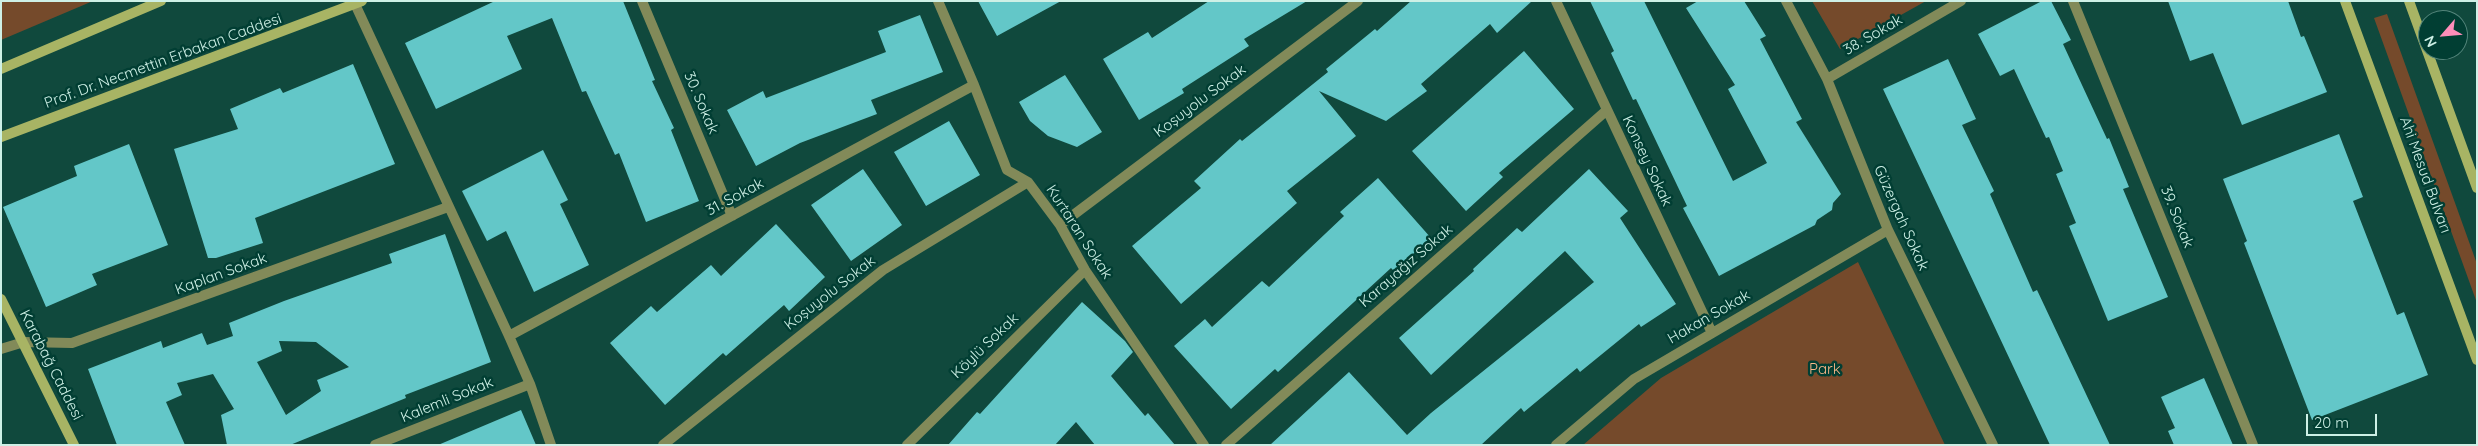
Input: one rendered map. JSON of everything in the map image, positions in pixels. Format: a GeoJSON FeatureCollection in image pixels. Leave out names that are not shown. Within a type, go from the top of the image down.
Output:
{"type":"FeatureCollection","features":[{"type":"Feature","properties":{"kind":"main road"},"geometry":{"type":"LineString","coordinates":[[1,68],[161,1]]}},
{"type":"Feature","properties":{"kind":"main road"},"geometry":{"type":"LineString","coordinates":[[2409,1],[2477,188]]}},
{"type":"Feature","properties":{"kind":"main road","name":"Ahi Mesud Bulvarı"},"geometry":{"type":"LineString","coordinates":[[2347,2],[2477,360]]}},
{"type":"Feature","properties":{"kind":"main road","name":"Prof. Dr. Necmettin Erbakan Caddesi"},"geometry":{"type":"LineString","coordinates":[[1,137],[359,3]]}},
{"type":"Feature","properties":{"kind":"main road","name":"Karabağ Caddesi"},"geometry":{"type":"LineString","coordinates":[[1,299],[74,445]]}},
{"type":"Feature","properties":{"kind":"street","name":"30. Sokak"},"geometry":{"type":"LineString","coordinates":[[642,1],[732,216]]}},
{"type":"Feature","properties":{"kind":"street","name":"Kurtaran Sokak"},"geometry":{"type":"LineString","coordinates":[[938,1],[974,85],[1007,170],[1028,182],[1060,225],[1085,270],[1204,445]]}},
{"type":"Feature","properties":{"kind":"street","name":"Koşuyolu Sokak"},"geometry":{"type":"LineString","coordinates":[[1060,225],[1358,1]]}},
{"type":"Feature","properties":{"kind":"street","name":"Konsey Sokak"},"geometry":{"type":"LineString","coordinates":[[1556,1],[1712,333]]}},
{"type":"Feature","properties":{"kind":"street","name":"Güzergah Sokak"},"geometry":{"type":"LineString","coordinates":[[1786,1],[1827,79],[1888,230],[1993,445]]}},
{"type":"Feature","properties":{"kind":"street","name":"38. Sokak"},"geometry":{"type":"LineString","coordinates":[[1827,79],[1961,1]]}},
{"type":"Feature","properties":{"kind":"street","name":"39. Sokak"},"geometry":{"type":"LineString","coordinates":[[2073,1],[2253,445]]}},
{"type":"Feature","properties":{"kind":"street"},"geometry":{"type":"LineString","coordinates":[[359,3],[448,207],[530,384],[551,445]]}},
{"type":"Feature","properties":{"kind":"street","name":"31. Sokak"},"geometry":{"type":"LineString","coordinates":[[509,336],[974,85]]}},
{"type":"Feature","properties":{"kind":"street","name":"Karayağız Sokak"},"geometry":{"type":"LineString","coordinates":[[1226,445],[1607,110]]}},
{"type":"Feature","properties":{"kind":"street","name":"Koşuyolu Sokak"},"geometry":{"type":"LineString","coordinates":[[663,445],[883,270],[1028,182]]}},
{"type":"Feature","properties":{"kind":"street","name":"Kaplan Sokak"},"geometry":{"type":"LineString","coordinates":[[1,349],[24,342],[72,344],[448,207]]}},
{"type":"Feature","properties":{"kind":"street","name":"Hakan Sokak"},"geometry":{"type":"LineString","coordinates":[[1556,445],[1634,379],[1888,230]]}},
{"type":"Feature","properties":{"kind":"street","name":"Köylü Sokak"},"geometry":{"type":"LineString","coordinates":[[906,445],[1085,270]]}},
{"type":"Feature","properties":{"kind":"street","name":"Kalemli Sokak"},"geometry":{"type":"LineString","coordinates":[[375,445],[530,384]]}},
{"type":"Feature","properties":{"kind":"green space"},"geometry":{"type":"Polygon","coordinates":[[[1,1],[93,1],[1,40],[1,1]]]}},
{"type":"Feature","properties":{"kind":"green space"},"geometry":{"type":"Polygon","coordinates":[[[1812,1],[1926,1],[1840,49],[1812,1]]]}},
{"type":"Feature","properties":{"kind":"green space"},"geometry":{"type":"Polygon","coordinates":[[[2387,14],[2477,264],[2477,303],[2374,18],[2387,14]]]}},
{"type":"Feature","properties":{"kind":"green space","name":"Park"},"geometry":{"type":"Polygon","coordinates":[[[1858,262],[1945,445],[1583,445],[1661,378],[1858,262]]]}},
{"type":"Feature","properties":{"kind":"building"},"geometry":{"type":"Polygon","coordinates":[[[495,1],[623,1],[655,80],[652,81],[674,128],[671,130],[699,201],[646,222],[619,153],[615,155],[586,91],[582,92],[552,18],[507,36],[522,69],[436,109],[405,43],[495,1]]]}},
{"type":"Feature","properties":{"kind":"building"},"geometry":{"type":"Polygon","coordinates":[[[978,1],[1061,1],[997,36],[978,1]]]}},
{"type":"Feature","properties":{"kind":"building"},"geometry":{"type":"Polygon","coordinates":[[[1209,1],[1307,1],[1244,39],[1249,46],[1182,89],[1184,93],[1139,120],[1103,59],[1148,32],[1152,38],[1209,1]]]}},
{"type":"Feature","properties":{"kind":"building"},"geometry":{"type":"Polygon","coordinates":[[[1411,1],[1532,1],[1497,33],[1490,24],[1421,84],[1427,91],[1386,121],[1319,91],[1356,136],[1287,191],[1297,203],[1181,304],[1132,246],[1201,188],[1194,181],[1240,139],[1242,141],[1328,72],[1326,69],[1375,29],[1377,31],[1411,1]]]}},
{"type":"Feature","properties":{"kind":"building"},"geometry":{"type":"Polygon","coordinates":[[[1590,1],[1644,1],[1733,181],[1767,163],[1728,89],[1735,85],[1686,8],[1698,1],[1744,1],[1766,36],[1760,39],[1802,119],[1796,122],[1841,194],[1833,203],[1832,210],[1817,220],[1815,225],[1719,276],[1683,208],[1687,206],[1636,99],[1633,100],[1611,53],[1614,51],[1590,1]]]}},
{"type":"Feature","properties":{"kind":"building"},"geometry":{"type":"Polygon","coordinates":[[[2042,1],[2051,1],[2071,40],[2063,44],[2107,139],[2109,138],[2129,187],[2123,189],[2168,297],[2108,321],[2069,226],[2076,223],[2056,174],[2063,171],[2049,137],[2046,138],[2014,69],[2000,76],[1978,34],[2042,1]]]}},
{"type":"Feature","properties":{"kind":"building"},"geometry":{"type":"Polygon","coordinates":[[[2168,1],[2288,1],[2301,37],[2304,36],[2327,92],[2242,125],[2213,53],[2190,61],[2168,1]]]}},
{"type":"Feature","properties":{"kind":"building"},"geometry":{"type":"Polygon","coordinates":[[[920,15],[943,72],[871,100],[877,114],[800,143],[756,166],[727,110],[763,91],[766,98],[886,52],[878,31],[920,15]]]}},
{"type":"Feature","properties":{"kind":"building"},"geometry":{"type":"Polygon","coordinates":[[[1524,51],[1574,109],[1499,173],[1503,177],[1466,211],[1412,151],[1524,51]]]}},
{"type":"Feature","properties":{"kind":"building"},"geometry":{"type":"Polygon","coordinates":[[[1948,59],[1976,119],[1962,125],[1994,191],[1990,194],[2033,292],[2037,290],[2110,445],[2050,445],[1883,89],[1948,59]]]}},
{"type":"Feature","properties":{"kind":"building"},"geometry":{"type":"Polygon","coordinates":[[[353,64],[395,164],[255,218],[263,243],[216,258],[208,258],[174,149],[238,129],[230,109],[280,88],[283,93],[353,64]]]}},
{"type":"Feature","properties":{"kind":"building"},"geometry":{"type":"Polygon","coordinates":[[[1065,75],[1102,132],[1077,147],[1048,136],[1030,121],[1019,102],[1065,75]]]}},
{"type":"Feature","properties":{"kind":"building"},"geometry":{"type":"Polygon","coordinates":[[[949,121],[980,175],[926,206],[894,152],[949,121]]]}},
{"type":"Feature","properties":{"kind":"building"},"geometry":{"type":"Polygon","coordinates":[[[2339,134],[2363,197],[2353,201],[2397,315],[2404,312],[2428,375],[2312,420],[2244,243],[2247,241],[2223,179],[2339,134]]]}},
{"type":"Feature","properties":{"kind":"building"},"geometry":{"type":"Polygon","coordinates":[[[129,144],[168,245],[92,274],[97,285],[46,307],[3,207],[77,176],[74,166],[129,144]]]}},
{"type":"Feature","properties":{"kind":"building"},"geometry":{"type":"Polygon","coordinates":[[[543,150],[568,200],[560,204],[589,265],[534,292],[506,231],[487,241],[462,191],[543,150]]]}},
{"type":"Feature","properties":{"kind":"building"},"geometry":{"type":"Polygon","coordinates":[[[863,169],[902,225],[851,261],[811,205],[863,169]]]}},
{"type":"Feature","properties":{"kind":"building"},"geometry":{"type":"Polygon","coordinates":[[[1589,169],[1628,211],[1620,218],[1676,304],[1641,327],[1639,324],[1580,372],[1577,368],[1524,412],[1521,408],[1481,445],[1270,445],[1349,372],[1407,435],[1431,413],[1594,282],[1565,251],[1431,375],[1399,338],[1474,271],[1473,269],[1517,228],[1522,232],[1589,169]]]}},
{"type":"Feature","properties":{"kind":"building"},"geometry":{"type":"Polygon","coordinates":[[[1378,178],[1431,238],[1394,271],[1391,268],[1278,372],[1275,369],[1231,409],[1174,346],[1205,319],[1212,327],[1262,281],[1269,287],[1344,216],[1340,212],[1378,178]]]}},
{"type":"Feature","properties":{"kind":"building"},"geometry":{"type":"Polygon","coordinates":[[[776,224],[825,277],[789,311],[784,305],[726,356],[723,353],[665,405],[610,343],[651,306],[657,312],[711,265],[721,276],[776,224]]]}},
{"type":"Feature","properties":{"kind":"building"},"geometry":{"type":"Polygon","coordinates":[[[445,234],[491,362],[405,395],[406,398],[290,445],[227,445],[221,415],[234,409],[213,374],[177,383],[182,395],[166,402],[185,445],[117,445],[88,369],[161,341],[163,348],[202,333],[207,345],[233,336],[229,323],[284,301],[392,263],[389,254],[445,234]],[[279,341],[282,351],[257,362],[286,415],[321,391],[317,380],[349,367],[316,342],[279,341]]]}},
{"type":"Feature","properties":{"kind":"building"},"geometry":{"type":"Polygon","coordinates":[[[1082,302],[1125,341],[1133,352],[1111,376],[1145,416],[1148,413],[1175,445],[1095,445],[1076,422],[1055,445],[948,445],[977,412],[980,414],[1082,302]]]}},
{"type":"Feature","properties":{"kind":"building"},"geometry":{"type":"Polygon","coordinates":[[[2204,378],[2233,445],[2174,445],[2168,431],[2175,428],[2161,397],[2204,378]]]}},
{"type":"Feature","properties":{"kind":"building"},"geometry":{"type":"Polygon","coordinates":[[[521,410],[536,445],[438,445],[521,410]]]}}]}
